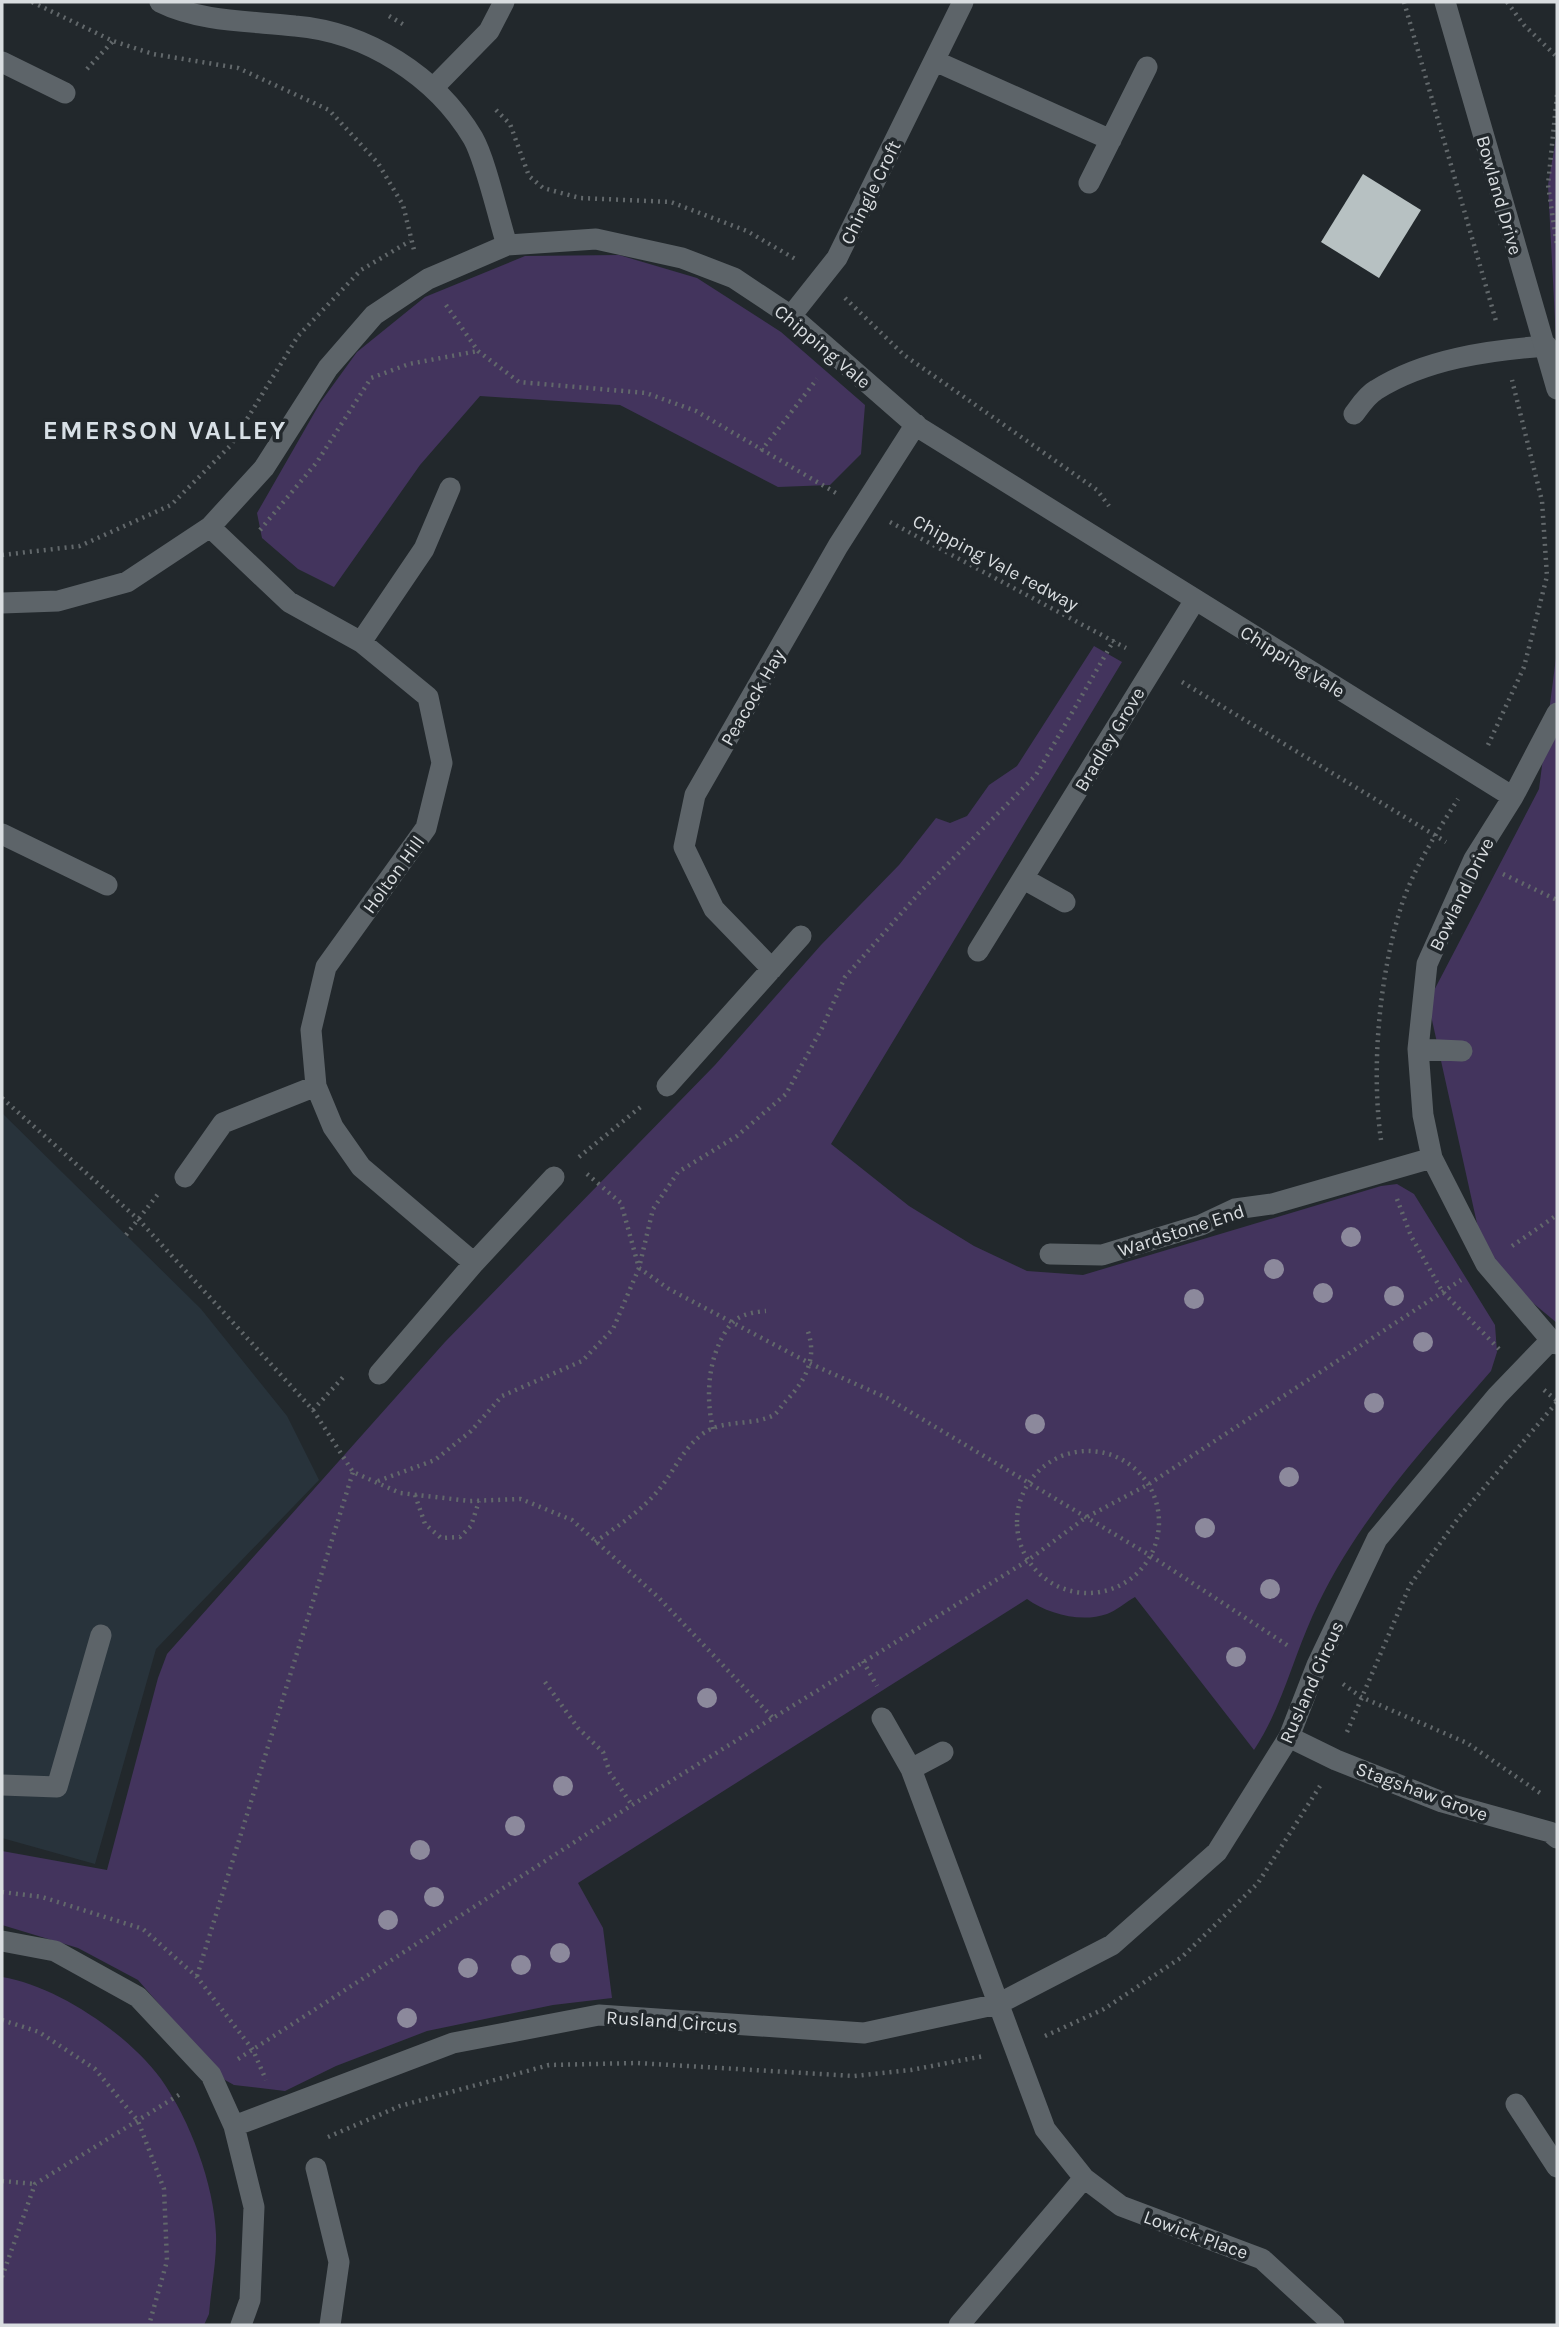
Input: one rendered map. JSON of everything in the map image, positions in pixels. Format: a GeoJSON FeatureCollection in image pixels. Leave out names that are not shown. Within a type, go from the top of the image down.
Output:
{"type":"FeatureCollection","features":[{"type":"Feature","properties":{"kind":"street"},"geometry":{"type":"LineString","coordinates":[[160,2],[211,18],[320,28],[382,51],[434,87],[474,139],[507,245]]}},
{"type":"Feature","properties":{"kind":"street"},"geometry":{"type":"LineString","coordinates":[[434,87],[489,30],[504,2]]}},
{"type":"Feature","properties":{"kind":"street","name":"Chingle Croft"},"geometry":{"type":"LineString","coordinates":[[791,316],[837,258],[964,2]]}},
{"type":"Feature","properties":{"kind":"street","name":"Bowland Drive"},"geometry":{"type":"LineString","coordinates":[[1445,2],[1527,290],[1547,346],[1557,389]]}},
{"type":"Feature","properties":{"kind":"street"},"geometry":{"type":"LineString","coordinates":[[934,61],[1111,140]]}},
{"type":"Feature","properties":{"kind":"street"},"geometry":{"type":"LineString","coordinates":[[2,62],[65,93]]}},
{"type":"Feature","properties":{"kind":"street"},"geometry":{"type":"LineString","coordinates":[[1089,184],[1147,67]]}},
{"type":"Feature","properties":{"kind":"street","name":"Chipping Vale"},"geometry":{"type":"LineString","coordinates":[[2,603],[58,601],[127,582],[211,527],[264,468],[328,369],[374,315],[428,279],[507,245],[596,239],[682,258],[734,278],[791,316],[916,424],[1513,797]]}},
{"type":"Feature","properties":{"kind":"street"},"geometry":{"type":"LineString","coordinates":[[1354,414],[1374,391],[1418,369],[1504,349],[1547,346]]}},
{"type":"Feature","properties":{"kind":"street","name":"Peacock Hay"},"geometry":{"type":"LineString","coordinates":[[772,969],[714,909],[684,847],[695,795],[862,507],[916,424]]}},
{"type":"Feature","properties":{"kind":"street"},"geometry":{"type":"LineString","coordinates":[[361,642],[424,549],[450,488]]}},
{"type":"Feature","properties":{"kind":"street","name":"Holton Hill"},"geometry":{"type":"LineString","coordinates":[[211,527],[289,602],[361,642],[428,697],[442,763],[426,828],[326,967],[312,1030],[316,1086],[333,1127],[361,1167],[474,1263]]}},
{"type":"Feature","properties":{"kind":"street","name":"Bradley Grove"},"geometry":{"type":"LineString","coordinates":[[978,951],[1195,600]]}},
{"type":"Feature","properties":{"kind":"street","name":"Bowland Drive"},"geometry":{"type":"LineString","coordinates":[[1554,1342],[1486,1264],[1432,1158],[1423,1115],[1418,1049],[1427,964],[1474,859],[1513,797],[1557,713]]}},
{"type":"Feature","properties":{"kind":"street"},"geometry":{"type":"LineString","coordinates":[[2,834],[107,885]]}},
{"type":"Feature","properties":{"kind":"street"},"geometry":{"type":"LineString","coordinates":[[1024,879],[1065,902]]}},
{"type":"Feature","properties":{"kind":"street"},"geometry":{"type":"LineString","coordinates":[[667,1086],[801,936]]}},
{"type":"Feature","properties":{"kind":"street"},"geometry":{"type":"LineString","coordinates":[[1418,1049],[1462,1051]]}},
{"type":"Feature","properties":{"kind":"street"},"geometry":{"type":"LineString","coordinates":[[185,1177],[223,1123],[316,1086]]}},
{"type":"Feature","properties":{"kind":"street","name":"Wardstone End"},"geometry":{"type":"LineString","coordinates":[[1050,1254],[1102,1255],[1201,1225],[1235,1209],[1272,1204],[1432,1158]]}},
{"type":"Feature","properties":{"kind":"street"},"geometry":{"type":"LineString","coordinates":[[379,1374],[474,1263],[554,1177]]}},
{"type":"Feature","properties":{"kind":"street","name":"Rusland Circus"},"geometry":{"type":"LineString","coordinates":[[234,2126],[453,2043],[599,2015],[863,2033],[998,2004],[1112,1945],[1217,1852],[1289,1737],[1317,1665],[1377,1539],[1497,1396],[1554,1342]]}},
{"type":"Feature","properties":{"kind":"street"},"geometry":{"type":"LineString","coordinates":[[2,1785],[57,1787],[102,1635]]}},
{"type":"Feature","properties":{"kind":"street"},"geometry":{"type":"LineString","coordinates":[[882,1718],[911,1769],[998,2004]]}},
{"type":"Feature","properties":{"kind":"street","name":"Stagshaw Grove"},"geometry":{"type":"LineString","coordinates":[[1289,1737],[1336,1760],[1442,1802],[1550,1832],[1557,1838]]}},
{"type":"Feature","properties":{"kind":"street"},"geometry":{"type":"LineString","coordinates":[[911,1769],[943,1752]]}},
{"type":"Feature","properties":{"kind":"street"},"geometry":{"type":"LineString","coordinates":[[2,1941],[55,1951],[138,1997],[211,2075],[234,2126],[254,2207],[250,2300],[241,2325]]}},
{"type":"Feature","properties":{"kind":"street","name":"Lowick Place"},"geometry":{"type":"LineString","coordinates":[[998,2004],[1045,2129],[1084,2178],[1121,2207],[1262,2259],[1334,2325]]}},
{"type":"Feature","properties":{"kind":"street"},"geometry":{"type":"LineString","coordinates":[[1517,2104],[1554,2155]]}},
{"type":"Feature","properties":{"kind":"street"},"geometry":{"type":"LineString","coordinates":[[316,2168],[339,2262],[330,2325]]}},
{"type":"Feature","properties":{"kind":"street"},"geometry":{"type":"LineString","coordinates":[[966,2323],[1084,2178]]}},
{"type":"Feature","properties":{"kind":"path","name":"Chipping Vale redway"},"geometry":{"type":"LineString","coordinates":[[32,2],[113,41],[153,54],[238,68],[329,110],[378,163],[403,205],[410,241],[428,279],[478,351],[519,382],[646,393],[696,411],[862,507],[1114,640],[1474,859],[1557,900]]}},
{"type":"Feature","properties":{"kind":"path"},"geometry":{"type":"LineString","coordinates":[[1507,2],[1524,25],[1557,57]]}},
{"type":"Feature","properties":{"kind":"path"},"geometry":{"type":"LineString","coordinates":[[1557,95],[1548,185],[1557,246]]}},
{"type":"Feature","properties":{"kind":"path"},"geometry":{"type":"LineString","coordinates":[[494,108],[510,124],[529,176],[543,188],[580,198],[671,202],[747,231],[822,276],[904,355],[1097,490],[1112,509]]}},
{"type":"Feature","properties":{"kind":"path"},"geometry":{"type":"LineString","coordinates":[[2,555],[80,546],[171,505],[231,445],[298,336],[361,270],[410,241]]}},
{"type":"Feature","properties":{"kind":"path"},"geometry":{"type":"LineString","coordinates":[[240,553],[317,463],[371,377],[409,364],[478,351]]}},
{"type":"Feature","properties":{"kind":"path"},"geometry":{"type":"LineString","coordinates":[[761,450],[835,356]]}},
{"type":"Feature","properties":{"kind":"path"},"geometry":{"type":"LineString","coordinates":[[378,1480],[435,1460],[471,1431],[502,1396],[582,1361],[613,1329],[639,1268],[653,1209],[678,1172],[737,1136],[786,1094],[822,1028],[845,977],[921,891],[1036,775],[1114,640]]}},
{"type":"Feature","properties":{"kind":"path"},"geometry":{"type":"LineString","coordinates":[[554,1177],[667,1086]]}},
{"type":"Feature","properties":{"kind":"path"},"geometry":{"type":"LineString","coordinates":[[2,1098],[139,1220],[313,1410],[353,1472],[378,1480],[400,1493],[479,1501],[521,1499],[572,1520],[659,1597],[774,1719]]}},
{"type":"Feature","properties":{"kind":"path"},"geometry":{"type":"LineString","coordinates":[[573,1162],[621,1203],[639,1268],[668,1289],[811,1364],[887,1398],[1151,1556],[1361,1697],[1467,1743],[1547,1798]]}},
{"type":"Feature","properties":{"kind":"path"},"geometry":{"type":"LineString","coordinates":[[126,1235],[161,1190],[185,1177]]}},
{"type":"Feature","properties":{"kind":"path"},"geometry":{"type":"LineString","coordinates":[[2,2181],[35,2184],[138,2121],[632,1805],[1027,1561],[1084,1518],[1149,1484],[1557,1215]]}},
{"type":"Feature","properties":{"kind":"path"},"geometry":{"type":"LineString","coordinates":[[713,1429],[708,1406],[709,1376],[732,1324],[747,1313],[766,1311]]}},
{"type":"Feature","properties":{"kind":"path"},"geometry":{"type":"LineString","coordinates":[[595,1542],[625,1521],[660,1488],[681,1454],[703,1433],[724,1423],[772,1416],[796,1391],[811,1364],[813,1343],[807,1329]]}},
{"type":"Feature","properties":{"kind":"path"},"geometry":{"type":"LineString","coordinates":[[313,1410],[354,1364],[379,1374]]}},
{"type":"Feature","properties":{"kind":"path"},"geometry":{"type":"LineString","coordinates":[[317,2142],[400,2106],[549,2064],[637,2063],[854,2076],[911,2070],[1014,2050],[1104,2008],[1182,1956],[1258,1884],[1336,1760],[1410,1585],[1495,1474],[1557,1402]]}},
{"type":"Feature","properties":{"kind":"path"},"geometry":{"type":"LineString","coordinates":[[1088,1450],[1112,1454],[1133,1466],[1149,1484],[1157,1501],[1160,1519],[1158,1538],[1151,1556],[1136,1575],[1115,1588],[1091,1594],[1066,1590],[1044,1578],[1027,1561],[1019,1542],[1016,1522],[1019,1501],[1028,1483],[1044,1466],[1065,1454],[1088,1450]]}},
{"type":"Feature","properties":{"kind":"path"},"geometry":{"type":"LineString","coordinates":[[197,1977],[353,1472]]}},
{"type":"Feature","properties":{"kind":"path"},"geometry":{"type":"LineString","coordinates":[[415,1495],[425,1524],[441,1538],[460,1538],[471,1526],[479,1501]]}},
{"type":"Feature","properties":{"kind":"path"},"geometry":{"type":"LineString","coordinates":[[545,1682],[578,1728],[603,1752],[610,1773],[632,1805]]}},
{"type":"Feature","properties":{"kind":"path"},"geometry":{"type":"LineString","coordinates":[[2,2020],[39,2032],[95,2069],[138,2121],[164,2189],[167,2261],[149,2325]]}},
{"type":"Feature","properties":{"kind":"path"},"geometry":{"type":"LineString","coordinates":[[2,2277],[35,2184]]}},
{"type":"Feature","properties":{"kind":"shaded area"},"geometry":{"type":"Polygon","coordinates":[[[1557,132],[1557,358],[1548,185],[1557,132]]]}},
{"type":"Feature","properties":{"kind":"shaded area"},"geometry":{"type":"Polygon","coordinates":[[[619,255],[697,278],[781,332],[865,405],[861,454],[830,485],[778,487],[620,405],[480,396],[420,465],[334,587],[298,569],[262,538],[257,513],[320,403],[357,352],[425,297],[525,256],[619,255]]]}},
{"type":"Feature","properties":{"kind":"shaded area"},"geometry":{"type":"Polygon","coordinates":[[[1094,646],[1122,662],[831,1144],[909,1206],[974,1246],[1027,1271],[1083,1275],[1381,1186],[1397,1184],[1414,1194],[1495,1325],[1497,1352],[1491,1371],[1392,1488],[1348,1550],[1312,1617],[1279,1702],[1254,1750],[1135,1597],[1110,1613],[1086,1618],[1055,1613],[1027,1599],[578,1883],[603,1928],[612,1998],[553,2005],[427,2031],[336,2066],[285,2091],[234,2085],[225,2080],[138,1980],[78,1948],[2,1925],[2,1851],[107,1870],[158,1678],[167,1654],[445,1342],[715,1065],[821,945],[899,865],[936,818],[950,823],[967,816],[989,785],[1017,766],[1094,646]]]}},
{"type":"Feature","properties":{"kind":"shaded area"},"geometry":{"type":"Polygon","coordinates":[[[1557,650],[1557,1323],[1486,1264],[1428,1002],[1539,789],[1557,650]]]}},
{"type":"Feature","properties":{"kind":"shaded area"},"geometry":{"type":"Polygon","coordinates":[[[2,1113],[201,1309],[287,1416],[319,1480],[156,1649],[95,1864],[2,1838],[2,1113]]]}},
{"type":"Feature","properties":{"kind":"shaded area"},"geometry":{"type":"Polygon","coordinates":[[[2,1977],[45,1990],[90,2014],[130,2045],[172,2095],[199,2153],[214,2215],[215,2264],[209,2314],[204,2325],[2,2325],[2,1977]]]}},
{"type":"Feature","properties":{"kind":"building"},"geometry":{"type":"Polygon","coordinates":[[[1363,174],[1421,210],[1379,278],[1321,242],[1363,174]]]}},
{"type":"Feature","properties":{"kind":"district","name":"EMERSON VALLEY"},"geometry":{"type":"Point","coordinates":[165,430]}}]}
